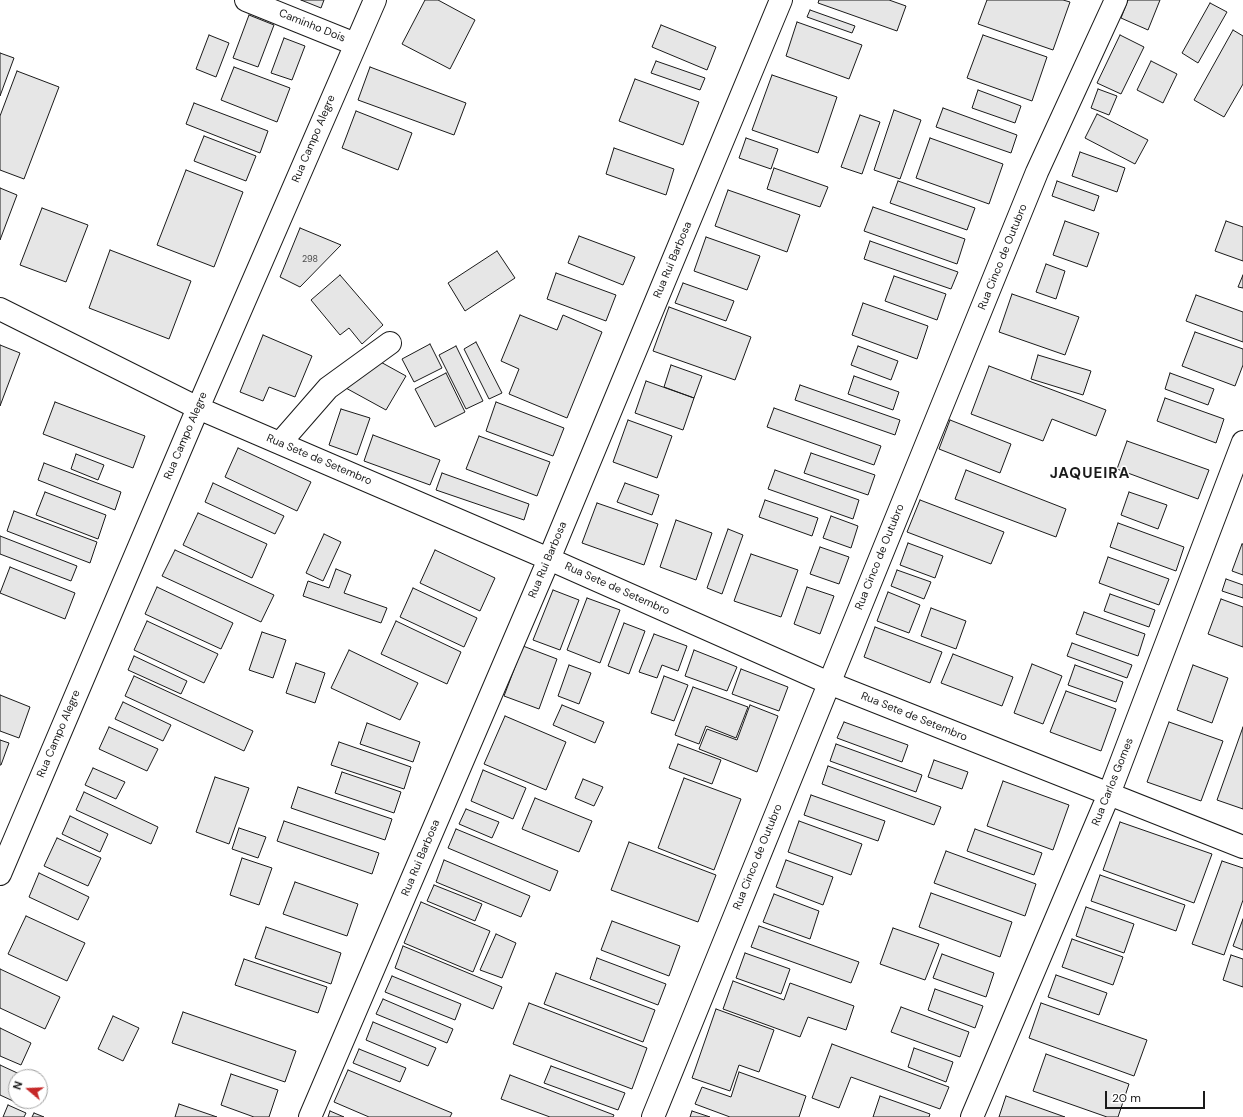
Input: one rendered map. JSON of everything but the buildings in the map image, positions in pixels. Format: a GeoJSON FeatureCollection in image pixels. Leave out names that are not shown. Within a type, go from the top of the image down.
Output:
{"type":"FeatureCollection","features":[{"type":"Feature","properties":{"kind":"street","name":"Caminho Dois"},"geometry":{"type":"LineString","coordinates":[[246,0],[356,44]]}},
{"type":"Feature","properties":{"kind":"street","name":"Rua Campo Alegre"},"geometry":{"type":"LineString","coordinates":[[0,874],[198,408],[375,0]]}},
{"type":"Feature","properties":{"kind":"street","name":"Rua Rui Barbosa"},"geometry":{"type":"LineString","coordinates":[[310,1117],[549,559],[780,0]]}},
{"type":"Feature","properties":{"kind":"street","name":"Rua Cinco de Outubro"},"geometry":{"type":"LineString","coordinates":[[653,1117],[1038,172],[1116,0]]}},
{"type":"Feature","properties":{"kind":"street","name":"Rua Sete de Setembro"},"geometry":{"type":"LineString","coordinates":[[0,309],[198,408],[549,559],[829,683],[1243,848]]}},
{"type":"Feature","properties":{"kind":"street"},"geometry":{"type":"LineString","coordinates":[[280,443],[328,388],[390,343]]}},
{"type":"Feature","properties":{"kind":"street","name":"Rua Carlos Gomes"},"geometry":{"type":"LineString","coordinates":[[972,1117],[1109,794],[1243,442]]}},
{"type":"Feature","properties":{"kind":"district","name":"JAQUEIRA"},"geometry":{"type":"Point","coordinates":[1090,474]}}]}
